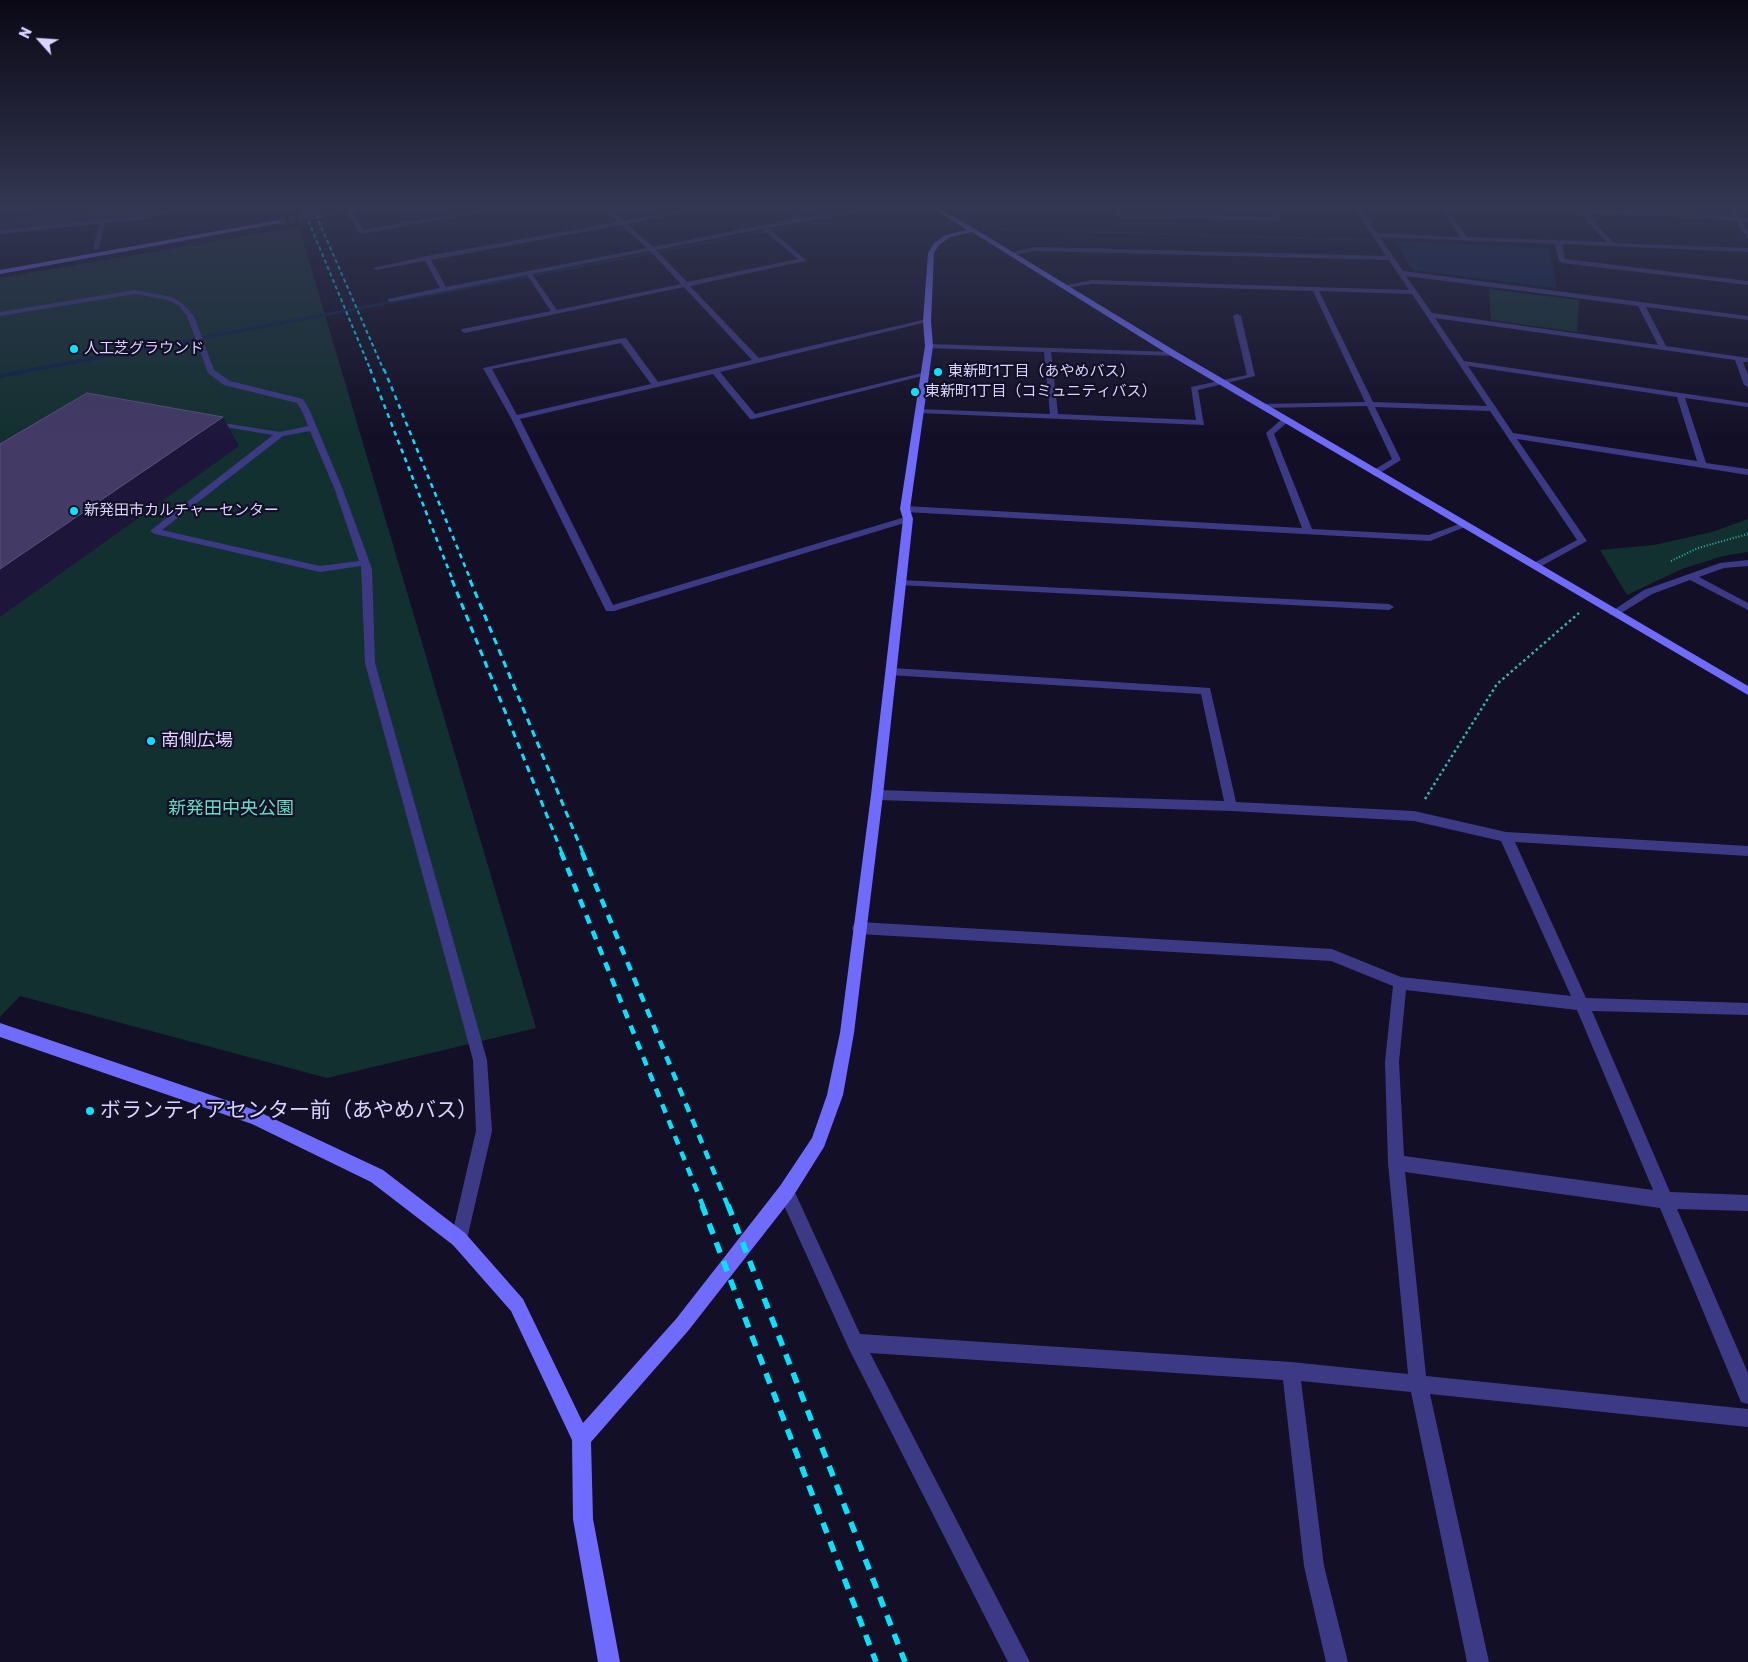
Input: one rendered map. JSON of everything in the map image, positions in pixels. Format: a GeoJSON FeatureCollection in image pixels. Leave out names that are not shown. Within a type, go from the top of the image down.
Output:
{"type":"FeatureCollection","features":[{"type":"Feature","properties":{"kind":"street"},"geometry":{"type":"LineString","coordinates":[[442,286],[444,290]]}},
{"type":"Feature","properties":{"kind":"street"},"geometry":{"type":"LineString","coordinates":[[390,300],[468,286]]}},
{"type":"Feature","properties":{"kind":"street"},"geometry":{"type":"LineString","coordinates":[[537,286],[555,312]]}},
{"type":"Feature","properties":{"kind":"street"},"geometry":{"type":"LineString","coordinates":[[465,331],[679,286]]}},
{"type":"Feature","properties":{"kind":"street"},"geometry":{"type":"LineString","coordinates":[[687,286],[757,360]]}},
{"type":"Feature","properties":{"kind":"street"},"geometry":{"type":"LineString","coordinates":[[581,1439],[682,1325],[786,1192],[818,1142],[835,1095],[847,1033],[892,672],[906,514],[929,346],[927,321],[929,286]]}},
{"type":"Feature","properties":{"kind":"street"},"geometry":{"type":"LineString","coordinates":[[1065,286],[1224,384],[1748,692]]}},
{"type":"Feature","properties":{"kind":"street"},"geometry":{"type":"LineString","coordinates":[[1206,286],[1414,292]]}},
{"type":"Feature","properties":{"kind":"street"},"geometry":{"type":"LineString","coordinates":[[1410,286],[1582,541],[1534,566]]}},
{"type":"Feature","properties":{"kind":"street"},"geometry":{"type":"LineString","coordinates":[[1499,286],[1748,318]]}},
{"type":"Feature","properties":{"kind":"street"},"geometry":{"type":"LineString","coordinates":[[1316,289],[1397,460],[1376,472]]}},
{"type":"Feature","properties":{"kind":"street"},"geometry":{"type":"LineString","coordinates":[[0,314],[135,292],[170,298],[181,305],[190,316],[211,371],[227,383],[300,401],[339,490],[364,563],[370,663],[480,1060],[484,1131],[459,1239]]}},
{"type":"Feature","properties":{"kind":"street"},"geometry":{"type":"LineString","coordinates":[[1642,304],[1663,348]]}},
{"type":"Feature","properties":{"kind":"street"},"geometry":{"type":"LineString","coordinates":[[1430,315],[1748,360]]}},
{"type":"Feature","properties":{"kind":"street"},"geometry":{"type":"LineString","coordinates":[[919,411],[1201,423],[1194,389],[1224,384],[1251,376],[1237,316]]}},
{"type":"Feature","properties":{"kind":"street"},"geometry":{"type":"LineString","coordinates":[[515,418],[927,321]]}},
{"type":"Feature","properties":{"kind":"street"},"geometry":{"type":"LineString","coordinates":[[655,384],[623,340],[487,368],[515,418],[610,609],[906,514],[1430,538],[1465,525]]}},
{"type":"Feature","properties":{"kind":"street"},"geometry":{"type":"LineString","coordinates":[[929,346],[1174,354]]}},
{"type":"Feature","properties":{"kind":"street"},"geometry":{"type":"LineString","coordinates":[[1047,350],[1054,417]]}},
{"type":"Feature","properties":{"kind":"street"},"geometry":{"type":"LineString","coordinates":[[1738,358],[1748,384]]}},
{"type":"Feature","properties":{"kind":"street"},"geometry":{"type":"LineString","coordinates":[[1462,363],[1748,405]]}},
{"type":"Feature","properties":{"kind":"street"},"geometry":{"type":"LineString","coordinates":[[714,370],[753,417],[926,374]]}},
{"type":"Feature","properties":{"kind":"street"},"geometry":{"type":"LineString","coordinates":[[1680,395],[1702,465]]}},
{"type":"Feature","properties":{"kind":"street"},"geometry":{"type":"LineString","coordinates":[[1262,406],[1369,404],[1493,409]]}},
{"type":"Feature","properties":{"kind":"street"},"geometry":{"type":"LineString","coordinates":[[1286,420],[1270,433],[1308,531]]}},
{"type":"Feature","properties":{"kind":"street"},"geometry":{"type":"LineString","coordinates":[[204,422],[280,434],[313,428]]}},
{"type":"Feature","properties":{"kind":"street"},"geometry":{"type":"LineString","coordinates":[[280,434],[155,530],[320,570],[364,563]]}},
{"type":"Feature","properties":{"kind":"street"},"geometry":{"type":"LineString","coordinates":[[1510,435],[1748,472]]}},
{"type":"Feature","properties":{"kind":"street"},"geometry":{"type":"LineString","coordinates":[[1614,612],[1648,592],[1691,576],[1723,565],[1748,563]]}},
{"type":"Feature","properties":{"kind":"street"},"geometry":{"type":"LineString","coordinates":[[1691,576],[1748,607]]}},
{"type":"Feature","properties":{"kind":"street"},"geometry":{"type":"LineString","coordinates":[[901,583],[1389,606]]}},
{"type":"Feature","properties":{"kind":"street"},"geometry":{"type":"LineString","coordinates":[[892,672],[1206,691],[1231,806]]}},
{"type":"Feature","properties":{"kind":"street"},"geometry":{"type":"LineString","coordinates":[[877,795],[1231,806],[1414,816],[1506,837],[1748,851]]}},
{"type":"Feature","properties":{"kind":"street"},"geometry":{"type":"LineString","coordinates":[[1506,837],[1582,1004],[1748,1395]]}},
{"type":"Feature","properties":{"kind":"street"},"geometry":{"type":"LineString","coordinates":[[859,928],[1332,955],[1400,984],[1582,1004],[1748,1009]]}},
{"type":"Feature","properties":{"kind":"street"},"geometry":{"type":"LineString","coordinates":[[1400,984],[1392,1062],[1396,1163],[1418,1384],[1478,1662]]}},
{"type":"Feature","properties":{"kind":"street"},"geometry":{"type":"LineString","coordinates":[[0,1030],[255,1118],[377,1176],[459,1239],[516,1305],[581,1439],[583,1519],[609,1662]]}},
{"type":"Feature","properties":{"kind":"street"},"geometry":{"type":"LineString","coordinates":[[1396,1163],[1664,1200],[1748,1202]]}},
{"type":"Feature","properties":{"kind":"street"},"geometry":{"type":"LineString","coordinates":[[786,1192],[855,1343],[1019,1662]]}},
{"type":"Feature","properties":{"kind":"street"},"geometry":{"type":"LineString","coordinates":[[855,1343],[1291,1371],[1748,1418]]}},
{"type":"Feature","properties":{"kind":"street"},"geometry":{"type":"LineString","coordinates":[[1291,1371],[1314,1566],[1337,1662]]}},
{"type":"Feature","properties":{"kind":"path"},"geometry":{"type":"LineString","coordinates":[[1663,566],[1698,548],[1748,534]]}},
{"type":"Feature","properties":{"kind":"path"},"geometry":{"type":"LineString","coordinates":[[1414,816],[1497,684],[1594,601]]}},
{"type":"Feature","properties":{"kind":"green space","name":"新発田中央公園"},"geometry":{"type":"Polygon","coordinates":[[[0,286],[316,286],[536,1028],[327,1078],[20,996],[0,1017],[0,286]]]}},
{"type":"Feature","properties":{"kind":"green space"},"geometry":{"type":"Polygon","coordinates":[[[1489,289],[1579,300],[1577,332],[1491,320],[1489,289]]]}},
{"type":"Feature","properties":{"kind":"green space"},"geometry":{"type":"Polygon","coordinates":[[[1748,519],[1748,552],[1723,556],[1682,569],[1627,595],[1600,550],[1654,545],[1712,532],[1748,519]]]}},
{"type":"Feature","properties":{"kind":"water"},"geometry":{"type":"Polygon","coordinates":[[[1537,286],[1557,286],[1557,288],[1537,286]]]}},
{"type":"Feature","properties":{"kind":"building"},"geometry":{"type":"Polygon","coordinates":[[[87,393],[223,417],[0,569],[0,444],[87,393]]]}},
{"type":"Feature","properties":{"kind":"waterway"},"geometry":{"type":"LineString","coordinates":[[0,376],[479,286]]}},
{"type":"Feature","properties":{"kind":"railway"},"geometry":{"type":"LineString","coordinates":[[335,286],[371,371]]}},
{"type":"Feature","properties":{"kind":"railway"},"geometry":{"type":"LineString","coordinates":[[347,286],[384,371]]}},
{"type":"Feature","properties":{"kind":"railway"},"geometry":{"type":"LineString","coordinates":[[370,369],[453,581]]}},
{"type":"Feature","properties":{"kind":"railway"},"geometry":{"type":"LineString","coordinates":[[384,369],[471,581]]}},
{"type":"Feature","properties":{"kind":"railway"},"geometry":{"type":"LineString","coordinates":[[452,580],[562,853]]}},
{"type":"Feature","properties":{"kind":"railway"},"geometry":{"type":"LineString","coordinates":[[470,580],[583,853]]}},
{"type":"Feature","properties":{"kind":"railway"},"geometry":{"type":"LineString","coordinates":[[561,852],[703,1206]]}},
{"type":"Feature","properties":{"kind":"railway"},"geometry":{"type":"LineString","coordinates":[[582,852],[728,1206]]}},
{"type":"Feature","properties":{"kind":"railway"},"geometry":{"type":"LineString","coordinates":[[702,1205],[876,1662]]}},
{"type":"Feature","properties":{"kind":"railway"},"geometry":{"type":"LineString","coordinates":[[728,1205],[905,1662]]}},
{"type":"Feature","properties":{"kind":"place","name":"人工芝グラウンド"},"geometry":{"type":"Point","coordinates":[74,349]}},
{"type":"Feature","properties":{"kind":"place","name":"東新町1丁目（あやめバス）"},"geometry":{"type":"Point","coordinates":[938,372]}},
{"type":"Feature","properties":{"kind":"place","name":"東新町1丁目（コミュニティバス）"},"geometry":{"type":"Point","coordinates":[915,392]}},
{"type":"Feature","properties":{"kind":"place","name":"新発田市カルチャーセンター"},"geometry":{"type":"Point","coordinates":[74,511]}},
{"type":"Feature","properties":{"kind":"place","name":"南側広場"},"geometry":{"type":"Point","coordinates":[151,741]}},
{"type":"Feature","properties":{"kind":"place","name":"ボランティアセンター前（あやめバス）"},"geometry":{"type":"Point","coordinates":[90,1111]}}]}
